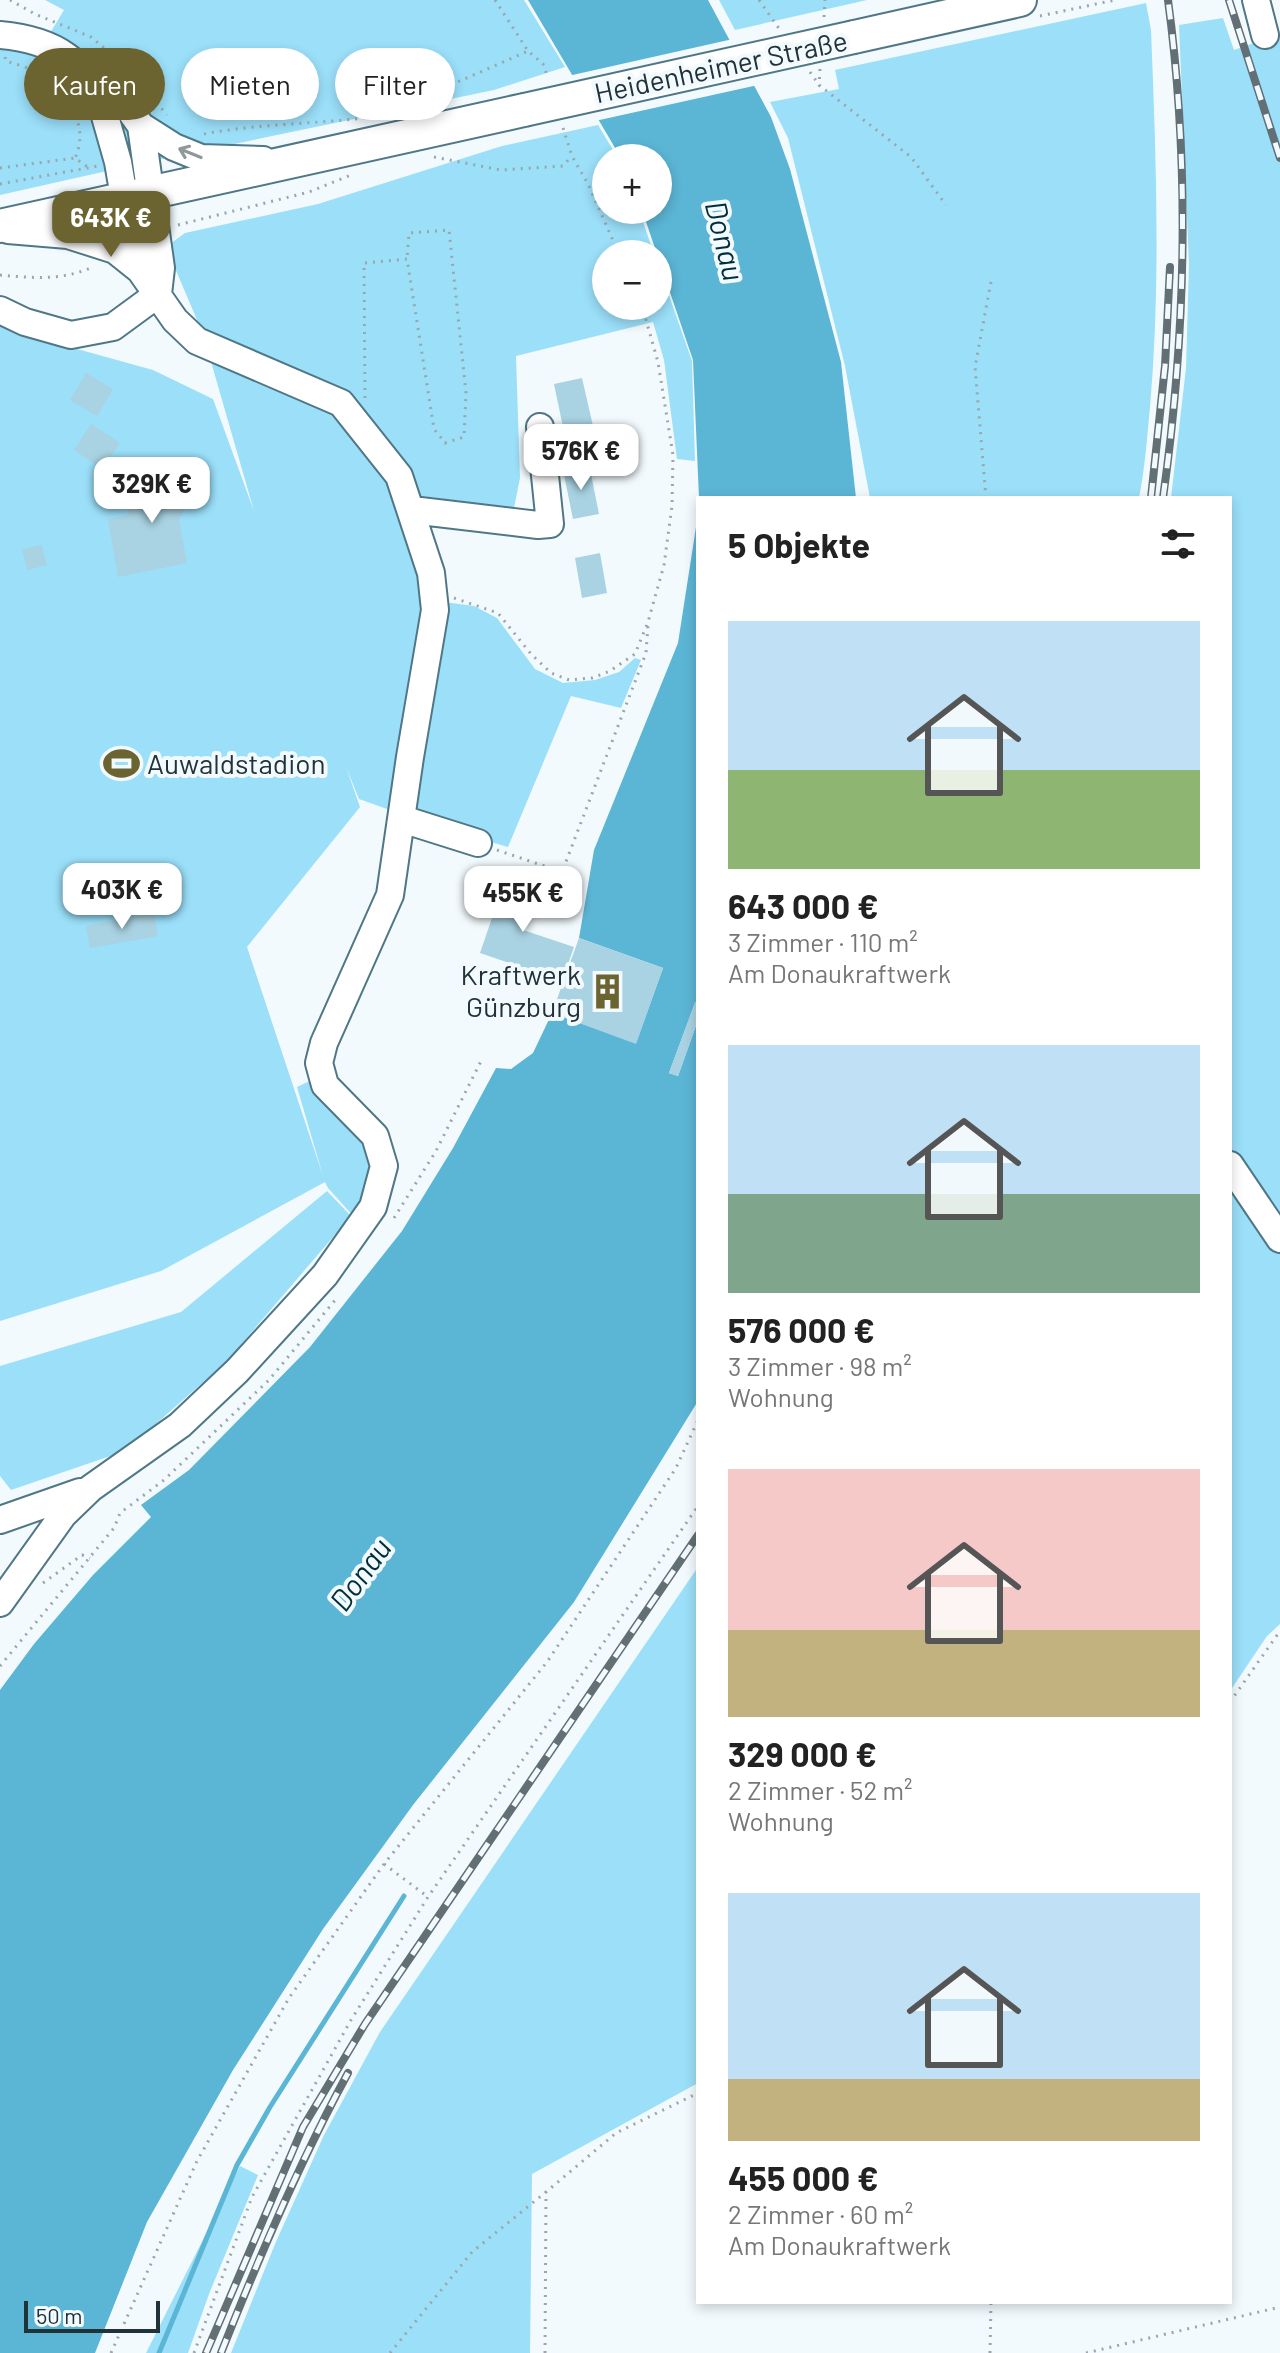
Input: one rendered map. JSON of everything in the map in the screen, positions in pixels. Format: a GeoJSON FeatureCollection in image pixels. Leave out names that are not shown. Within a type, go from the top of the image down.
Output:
{"type":"FeatureCollection","features":[{"type":"Feature","properties":{"kind":"main road","name":"Heidenheimer Straße"},"geometry":{"type":"LineString","coordinates":[[0,228],[1020,0]]}},
{"type":"Feature","properties":{"kind":"street"},"geometry":{"type":"LineString","coordinates":[[1256,0],[1265,35]]}},
{"type":"Feature","properties":{"kind":"street"},"geometry":{"type":"LineString","coordinates":[[1,44],[13,36],[49,48]]}},
{"type":"Feature","properties":{"kind":"street"},"geometry":{"type":"LineString","coordinates":[[0,310],[25,322],[71,335],[113,327],[158,294],[161,268],[157,230],[115,149],[106,120]]}},
{"type":"Feature","properties":{"kind":"street"},"geometry":{"type":"LineString","coordinates":[[137,120],[174,147],[201,158],[295,161]]}},
{"type":"Feature","properties":{"kind":"street"},"geometry":{"type":"LineString","coordinates":[[140,270],[131,237],[138,197],[141,126]]}},
{"type":"Feature","properties":{"kind":"street"},"geometry":{"type":"LineString","coordinates":[[0,228],[68,235],[115,250],[140,270],[175,320],[197,341],[341,403],[399,476],[431,573],[435,597],[390,895],[324,1043],[319,1063],[325,1085],[375,1136],[384,1166],[373,1207],[325,1275],[237,1371],[180,1425],[91,1488],[63,1515],[0,1603]]}},
{"type":"Feature","properties":{"kind":"street"},"geometry":{"type":"LineString","coordinates":[[412,510],[550,524],[540,427]]}},
{"type":"Feature","properties":{"kind":"street"},"geometry":{"type":"LineString","coordinates":[[402,819],[478,843]]}},
{"type":"Feature","properties":{"kind":"street"},"geometry":{"type":"LineString","coordinates":[[1232,1168],[1280,1239]]}},
{"type":"Feature","properties":{"kind":"street"},"geometry":{"type":"LineString","coordinates":[[0,1520],[91,1488]]}},
{"type":"Feature","properties":{"kind":"path"},"geometry":{"type":"LineString","coordinates":[[455,83],[528,51],[495,0]]}},
{"type":"Feature","properties":{"kind":"path"},"geometry":{"type":"LineString","coordinates":[[823,28],[825,0]]}},
{"type":"Feature","properties":{"kind":"path"},"geometry":{"type":"LineString","coordinates":[[1,44],[6,61],[35,71],[57,89],[76,112],[81,145],[75,158]]}},
{"type":"Feature","properties":{"kind":"path"},"geometry":{"type":"LineString","coordinates":[[821,57],[819,85],[911,157],[946,205]]}},
{"type":"Feature","properties":{"kind":"path"},"geometry":{"type":"LineString","coordinates":[[430,157],[501,170],[563,166],[572,156],[613,240]]}},
{"type":"Feature","properties":{"kind":"path"},"geometry":{"type":"LineString","coordinates":[[0,168],[75,158],[89,168],[0,184]]}},
{"type":"Feature","properties":{"kind":"path"},"geometry":{"type":"LineString","coordinates":[[157,230],[309,192],[357,173]]}},
{"type":"Feature","properties":{"kind":"path"},"geometry":{"type":"LineString","coordinates":[[449,230],[466,393],[464,437],[445,443],[434,429],[407,259],[409,233],[449,230]]}},
{"type":"Feature","properties":{"kind":"path"},"geometry":{"type":"LineString","coordinates":[[354,419],[365,400],[364,263],[407,259]]}},
{"type":"Feature","properties":{"kind":"path"},"geometry":{"type":"LineString","coordinates":[[986,496],[975,367],[991,282]]}},
{"type":"Feature","properties":{"kind":"path"},"geometry":{"type":"LineString","coordinates":[[435,597],[461,599],[498,613],[531,654],[551,673],[569,680],[592,678],[610,671],[635,654],[648,622],[664,565],[672,506],[673,455],[658,362],[646,320]]}},
{"type":"Feature","properties":{"kind":"path"},"geometry":{"type":"LineString","coordinates":[[478,843],[562,872],[646,653],[648,622]]}},
{"type":"Feature","properties":{"kind":"path"},"geometry":{"type":"LineString","coordinates":[[407,1196],[436,1151],[481,1061]]}},
{"type":"Feature","properties":{"kind":"path"},"geometry":{"type":"LineString","coordinates":[[111,2353],[205,2148],[289,1998],[384,1864],[547,1662],[676,1468],[696,1424]]}},
{"type":"Feature","properties":{"kind":"path"},"geometry":{"type":"LineString","coordinates":[[194,2353],[252,2197],[351,2020],[428,1897],[696,1509]]}},
{"type":"Feature","properties":{"kind":"path"},"geometry":{"type":"LineString","coordinates":[[0,1666],[90,1558]]}},
{"type":"Feature","properties":{"kind":"path"},"geometry":{"type":"LineString","coordinates":[[1232,1699],[1280,1631]]}},
{"type":"Feature","properties":{"kind":"path"},"geometry":{"type":"LineString","coordinates":[[384,1864],[428,1897]]}},
{"type":"Feature","properties":{"kind":"path"},"geometry":{"type":"LineString","coordinates":[[390,2353],[472,2252],[616,2133],[696,2094]]}},
{"type":"Feature","properties":{"kind":"path"},"geometry":{"type":"LineString","coordinates":[[545,2353],[546,2192]]}},
{"type":"Feature","properties":{"kind":"path"},"geometry":{"type":"LineString","coordinates":[[990,2353],[991,2304]]}},
{"type":"Feature","properties":{"kind":"path"},"geometry":{"type":"LineString","coordinates":[[1086,2353],[1280,2307]]}},
{"type":"Feature","properties":{"kind":"shaded area"},"geometry":{"type":"Polygon","coordinates":[[[45,0],[524,0],[565,67],[494,90],[455,98],[455,48],[335,48],[335,120],[349,120],[0,195],[0,29],[49,35],[64,10],[45,0]]]}},
{"type":"Feature","properties":{"kind":"shaded area"},"geometry":{"type":"Polygon","coordinates":[[[719,0],[867,0],[735,30],[719,0]]]}},
{"type":"Feature","properties":{"kind":"shaded area"},"geometry":{"type":"Polygon","coordinates":[[[1146,3],[1151,30],[1156,266],[1150,407],[1139,496],[870,496],[845,366],[788,138],[770,102],[839,89],[835,70],[1146,3]]]}},
{"type":"Feature","properties":{"kind":"shaded area"},"geometry":{"type":"Polygon","coordinates":[[[1223,18],[1234,50],[1280,34],[1280,1624],[1267,1636],[1232,1688],[1232,496],[1171,496],[1186,368],[1189,264],[1179,25],[1223,18]]]}},
{"type":"Feature","properties":{"kind":"shaded area"},"geometry":{"type":"Polygon","coordinates":[[[598,125],[610,144],[592,144],[592,224],[644,224],[649,240],[592,240],[592,320],[672,320],[672,304],[692,361],[695,461],[677,459],[664,360],[653,322],[516,356],[520,478],[514,508],[412,495],[428,603],[390,810],[359,799],[346,767],[360,807],[247,947],[323,1176],[297,1087],[316,1078],[359,1125],[370,1158],[370,1188],[355,1218],[325,1182],[161,1271],[0,1321],[0,321],[41,339],[153,370],[213,399],[254,511],[203,334],[166,247],[185,233],[318,204],[502,146],[598,125]]]}},
{"type":"Feature","properties":{"kind":"shaded area"},"geometry":{"type":"Polygon","coordinates":[[[444,602],[474,606],[497,618],[535,669],[563,683],[595,680],[619,672],[635,658],[641,660],[621,708],[571,696],[508,847],[420,821],[408,809],[444,602]]]}},
{"type":"Feature","properties":{"kind":"shaded area"},"geometry":{"type":"Polygon","coordinates":[[[327,1191],[351,1216],[226,1362],[125,1451],[11,1490],[0,1476],[0,1366],[181,1312],[327,1191]]]}},
{"type":"Feature","properties":{"kind":"shaded area"},"geometry":{"type":"Polygon","coordinates":[[[696,1570],[696,2084],[532,2174],[530,2353],[231,2353],[324,2135],[380,2032],[696,1570]]]}},
{"type":"Feature","properties":{"kind":"shaded area"},"geometry":{"type":"Polygon","coordinates":[[[240,2166],[258,2175],[188,2353],[146,2353],[240,2166]]]}},
{"type":"Feature","properties":{"kind":"water","name":"Donau"},"geometry":{"type":"Polygon","coordinates":[[[528,0],[708,0],[771,117],[790,169],[841,362],[856,496],[699,496],[693,360],[672,298],[672,240],[652,240],[647,224],[672,224],[672,144],[613,144],[528,0]]]}},
{"type":"Feature","properties":{"kind":"water","name":"Donau"},"geometry":{"type":"Polygon","coordinates":[[[696,527],[696,1003],[669,1073],[678,1076],[696,1026],[696,1404],[574,1602],[413,1805],[323,1929],[233,2070],[147,2222],[95,2353],[0,2353],[0,1690],[34,1644],[93,1575],[151,1517],[141,1505],[189,1470],[310,1347],[402,1231],[453,1148],[496,1068],[511,1069],[533,1053],[552,1013],[636,1043],[663,968],[579,938],[594,850],[678,643],[696,527]]]}},
{"type":"Feature","properties":{"kind":"pier"},"geometry":{"type":"Polygon","coordinates":[[[733,39],[758,85],[595,121],[568,76],[733,39]]]}},
{"type":"Feature","properties":{"kind":"building"},"geometry":{"type":"Polygon","coordinates":[[[86,373],[113,389],[97,416],[70,400],[86,373]]]}},
{"type":"Feature","properties":{"kind":"building"},"geometry":{"type":"Polygon","coordinates":[[[582,378],[593,426],[564,432],[554,384],[582,378]]]}},
{"type":"Feature","properties":{"kind":"building"},"geometry":{"type":"Polygon","coordinates":[[[91,424],[120,443],[102,469],[74,450],[91,424]]]}},
{"type":"Feature","properties":{"kind":"building"},"geometry":{"type":"Polygon","coordinates":[[[157,461],[195,488],[179,520],[187,563],[118,577],[108,519],[129,515],[127,507],[157,461]]]}},
{"type":"Feature","properties":{"kind":"building"},"geometry":{"type":"Polygon","coordinates":[[[589,464],[599,514],[573,519],[563,470],[589,464]]]}},
{"type":"Feature","properties":{"kind":"building"},"geometry":{"type":"Polygon","coordinates":[[[42,545],[47,565],[27,570],[22,549],[42,545]]]}},
{"type":"Feature","properties":{"kind":"building"},"geometry":{"type":"Polygon","coordinates":[[[600,553],[607,593],[582,598],[575,558],[600,553]]]}},
{"type":"Feature","properties":{"kind":"building"},"geometry":{"type":"Polygon","coordinates":[[[507,874],[539,884],[523,930],[574,947],[562,981],[480,953],[507,874]]]}},
{"type":"Feature","properties":{"kind":"building"},"geometry":{"type":"Polygon","coordinates":[[[154,913],[158,936],[90,948],[86,926],[154,913]]]}},
{"type":"Feature","properties":{"kind":"building","name":"Kraftwerk Günzburg"},"geometry":{"type":"Polygon","coordinates":[[[579,938],[663,968],[636,1044],[552,1013],[579,938]]]}},
{"type":"Feature","properties":{"kind":"building"},"geometry":{"type":"Polygon","coordinates":[[[696,1002],[696,1026],[678,1076],[669,1073],[696,1002]]]}},
{"type":"Feature","properties":{"kind":"waterway"},"geometry":{"type":"LineString","coordinates":[[159,2353],[237,2165],[270,2107],[404,1896]]}},
{"type":"Feature","properties":{"kind":"railway"},"geometry":{"type":"LineString","coordinates":[[1163,496],[1177,374],[1182,249],[1180,124],[1168,0]]}},
{"type":"Feature","properties":{"kind":"railway"},"geometry":{"type":"LineString","coordinates":[[1229,0],[1280,158]]}},
{"type":"Feature","properties":{"kind":"railway"},"geometry":{"type":"LineString","coordinates":[[1151,496],[1165,366],[1170,267]]}},
{"type":"Feature","properties":{"kind":"railway"},"geometry":{"type":"LineString","coordinates":[[206,2353],[303,2127],[365,2024],[696,1538]]}},
{"type":"Feature","properties":{"kind":"railway"},"geometry":{"type":"LineString","coordinates":[[221,2353],[280,2211],[348,2073]]}},
{"type":"Feature","properties":{"kind":"place","name":"Auwaldstadion"},"geometry":{"type":"Point","coordinates":[121,764]}},
{"type":"Feature","properties":{"kind":"place","name":"Kraftwerk Günzburg"},"geometry":{"type":"Point","coordinates":[607,991]}}]}
